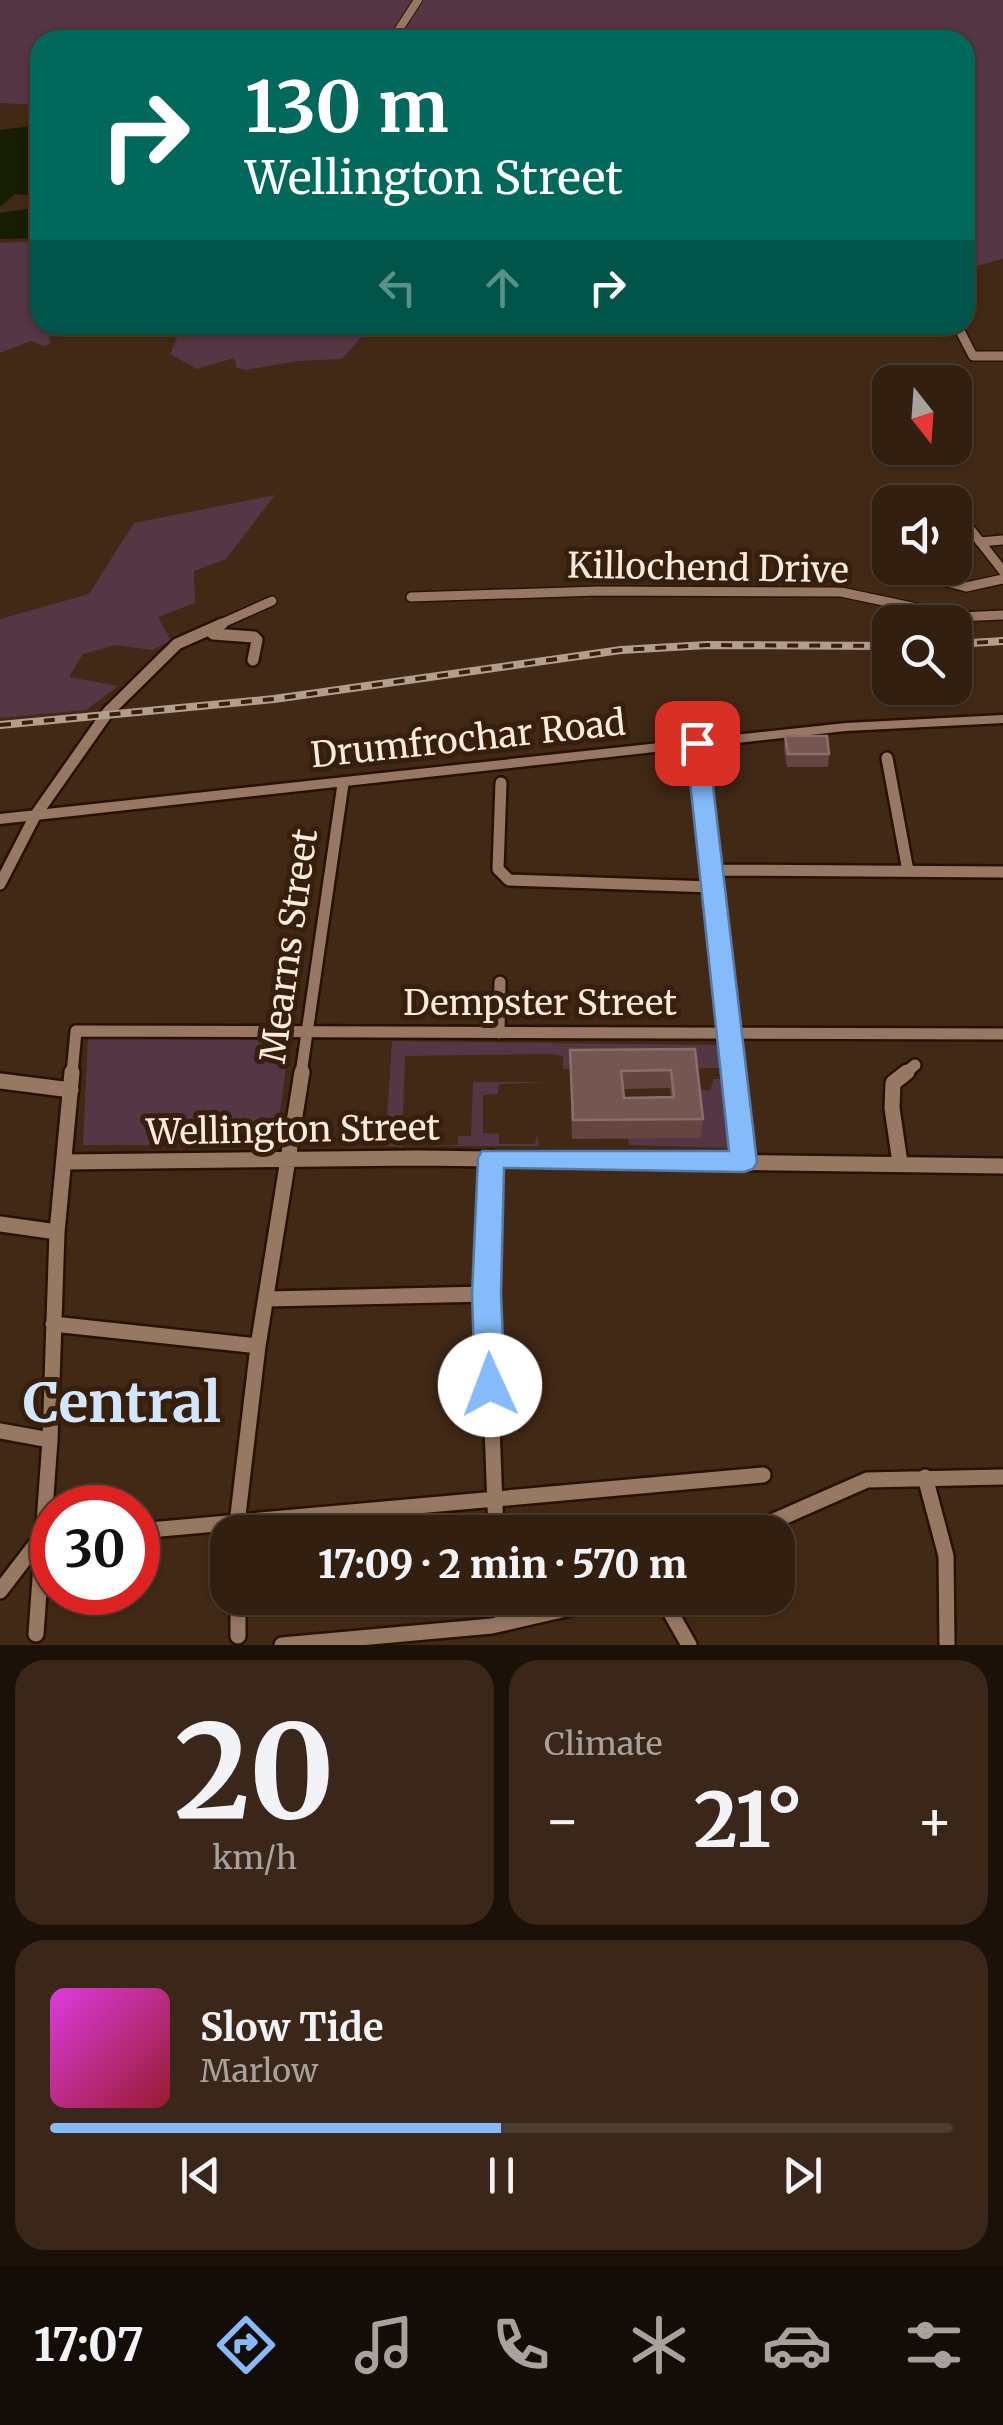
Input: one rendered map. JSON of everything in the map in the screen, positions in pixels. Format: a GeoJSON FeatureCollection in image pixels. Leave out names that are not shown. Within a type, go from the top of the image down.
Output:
{"type":"FeatureCollection","features":[{"type":"Feature","properties":{"kind":"main road","name":"Drumfrochar Road"},"geometry":{"type":"LineString","coordinates":[[0,820],[846,727],[1003,719]]}},
{"type":"Feature","properties":{"kind":"street"},"geometry":{"type":"LineString","coordinates":[[398,30],[418,0]]}},
{"type":"Feature","properties":{"kind":"street"},"geometry":{"type":"LineString","coordinates":[[963,335],[973,356],[986,360],[1003,356]]}},
{"type":"Feature","properties":{"kind":"street"},"geometry":{"type":"LineString","coordinates":[[972,532],[1003,571]]}},
{"type":"Feature","properties":{"kind":"street"},"geometry":{"type":"LineString","coordinates":[[980,542],[1003,540]]}},
{"type":"Feature","properties":{"kind":"street"},"geometry":{"type":"LineString","coordinates":[[958,585],[1003,579]]}},
{"type":"Feature","properties":{"kind":"street","name":"Killochend Drive"},"geometry":{"type":"LineString","coordinates":[[411,597],[598,591],[840,592],[959,617],[1003,616]]}},
{"type":"Feature","properties":{"kind":"street"},"geometry":{"type":"LineString","coordinates":[[0,884],[35,816],[108,712],[177,644],[207,634],[272,601]]}},
{"type":"Feature","properties":{"kind":"street"},"geometry":{"type":"LineString","coordinates":[[207,634],[254,638],[257,640],[253,660]]}},
{"type":"Feature","properties":{"kind":"street"},"geometry":{"type":"LineString","coordinates":[[697,743],[744,1162]]}},
{"type":"Feature","properties":{"kind":"street"},"geometry":{"type":"LineString","coordinates":[[887,758],[908,872]]}},
{"type":"Feature","properties":{"kind":"street"},"geometry":{"type":"LineString","coordinates":[[501,782],[498,869],[509,880],[712,887]]}},
{"type":"Feature","properties":{"kind":"street","name":"Mearns Street"},"geometry":{"type":"LineString","coordinates":[[237,1515],[258,1346],[290,1160],[343,784]]}},
{"type":"Feature","properties":{"kind":"street"},"geometry":{"type":"LineString","coordinates":[[711,870],[1003,872]]}},
{"type":"Feature","properties":{"kind":"street"},"geometry":{"type":"LineString","coordinates":[[499,1033],[500,982]]}},
{"type":"Feature","properties":{"kind":"street","name":"Dempster Street"},"geometry":{"type":"LineString","coordinates":[[71,1090],[76,1031],[1003,1034]]}},
{"type":"Feature","properties":{"kind":"street"},"geometry":{"type":"LineString","coordinates":[[900,1163],[892,1108],[893,1083],[915,1065]]}},
{"type":"Feature","properties":{"kind":"street"},"geometry":{"type":"LineString","coordinates":[[0,1080],[71,1090],[57,1232],[48,1485]]}},
{"type":"Feature","properties":{"kind":"street"},"geometry":{"type":"LineString","coordinates":[[491,1158],[487,1294],[495,1515]]}},
{"type":"Feature","properties":{"kind":"street","name":"Wellington Street"},"geometry":{"type":"LineString","coordinates":[[64,1162],[491,1158],[1003,1166]]}},
{"type":"Feature","properties":{"kind":"street"},"geometry":{"type":"LineString","coordinates":[[0,1224],[57,1232]]}},
{"type":"Feature","properties":{"kind":"street"},"geometry":{"type":"LineString","coordinates":[[267,1299],[487,1294]]}},
{"type":"Feature","properties":{"kind":"street"},"geometry":{"type":"LineString","coordinates":[[54,1324],[258,1346]]}},
{"type":"Feature","properties":{"kind":"street"},"geometry":{"type":"LineString","coordinates":[[0,1432],[50,1440]]}},
{"type":"Feature","properties":{"kind":"street"},"geometry":{"type":"LineString","coordinates":[[351,1515],[764,1476]]}},
{"type":"Feature","properties":{"kind":"street"},"geometry":{"type":"LineString","coordinates":[[925,1477],[946,1556],[947,1645]]}},
{"type":"Feature","properties":{"kind":"street"},"geometry":{"type":"LineString","coordinates":[[788,1515],[867,1480],[1003,1477]]}},
{"type":"Feature","properties":{"kind":"street"},"geometry":{"type":"LineString","coordinates":[[160,1529],[210,1528]]}},
{"type":"Feature","properties":{"kind":"street"},"geometry":{"type":"LineString","coordinates":[[0,1591],[30,1556]]}},
{"type":"Feature","properties":{"kind":"street"},"geometry":{"type":"LineString","coordinates":[[36,1634],[38,1615]]}},
{"type":"Feature","properties":{"kind":"street"},"geometry":{"type":"LineString","coordinates":[[238,1615],[238,1636]]}},
{"type":"Feature","properties":{"kind":"street"},"geometry":{"type":"LineString","coordinates":[[502,1615],[503,1622]]}},
{"type":"Feature","properties":{"kind":"street"},"geometry":{"type":"LineString","coordinates":[[282,1645],[441,1638],[535,1615]]}},
{"type":"Feature","properties":{"kind":"street"},"geometry":{"type":"LineString","coordinates":[[672,1615],[688,1645]]}},
{"type":"Feature","properties":{"kind":"shaded area"},"geometry":{"type":"Polygon","coordinates":[[[0,0],[1003,0],[1003,259],[975,266],[975,30],[30,30],[30,104],[0,103],[0,0]]]}},
{"type":"Feature","properties":{"kind":"shaded area"},"geometry":{"type":"Polygon","coordinates":[[[30,126],[30,195],[15,194],[0,207],[0,130],[30,126]]]}},
{"type":"Feature","properties":{"kind":"shaded area"},"geometry":{"type":"Polygon","coordinates":[[[30,208],[30,238],[0,239],[0,213],[30,208]]]}},
{"type":"Feature","properties":{"kind":"shaded area"},"geometry":{"type":"Polygon","coordinates":[[[30,242],[30,335],[52,335],[51,343],[44,346],[31,341],[0,353],[0,243],[30,242]]]}},
{"type":"Feature","properties":{"kind":"shaded area"},"geometry":{"type":"Polygon","coordinates":[[[178,335],[364,335],[342,359],[245,370],[237,368],[234,358],[197,369],[170,354],[178,335]]]}},
{"type":"Feature","properties":{"kind":"shaded area"},"geometry":{"type":"Polygon","coordinates":[[[275,495],[226,559],[194,571],[195,603],[158,617],[171,641],[152,650],[115,645],[83,654],[69,677],[118,686],[86,710],[0,718],[0,619],[89,594],[134,523],[275,495]]]}},
{"type":"Feature","properties":{"kind":"shaded area"},"geometry":{"type":"Polygon","coordinates":[[[88,1039],[290,1040],[275,1145],[83,1145],[88,1039]]]}},
{"type":"Feature","properties":{"kind":"shaded area"},"geometry":{"type":"Polygon","coordinates":[[[392,1041],[720,1045],[722,1068],[563,1069],[563,1056],[550,1054],[405,1056],[402,1147],[385,1146],[392,1041]]]}},
{"type":"Feature","properties":{"kind":"shaded area"},"geometry":{"type":"Polygon","coordinates":[[[714,1079],[723,1079],[729,1148],[629,1145],[628,1138],[696,1090],[710,1090],[714,1079]]]}},
{"type":"Feature","properties":{"kind":"shaded area"},"geometry":{"type":"Polygon","coordinates":[[[473,1082],[549,1082],[499,1084],[498,1094],[483,1095],[483,1133],[499,1134],[499,1144],[535,1144],[537,1134],[539,1146],[430,1146],[458,1145],[458,1136],[471,1136],[473,1082]]]}},
{"type":"Feature","properties":{"kind":"building"},"geometry":{"type":"Polygon","coordinates":[[[785,736],[827,736],[829,754],[788,754],[785,736]]]}},
{"type":"Feature","properties":{"kind":"building"},"geometry":{"type":"Polygon","coordinates":[[[695,1049],[703,1119],[573,1120],[570,1050],[695,1049]],[[671,1070],[621,1071],[624,1098],[674,1097],[671,1070]]]}},
{"type":"Feature","properties":{"kind":"railway"},"geometry":{"type":"LineString","coordinates":[[972,643],[1003,641]]}},
{"type":"Feature","properties":{"kind":"railway"},"geometry":{"type":"LineString","coordinates":[[0,725],[274,699],[621,650],[707,645],[872,646]]}},
{"type":"Feature","properties":{"kind":"district","name":"Central"},"geometry":{"type":"Point","coordinates":[122,1402]}},
{"type":"Feature","properties":{"kind":"route"},"geometry":{"type":"LineString","coordinates":[[490,1385],[487,1294],[491,1158],[744,1162],[697,743]]}}]}
